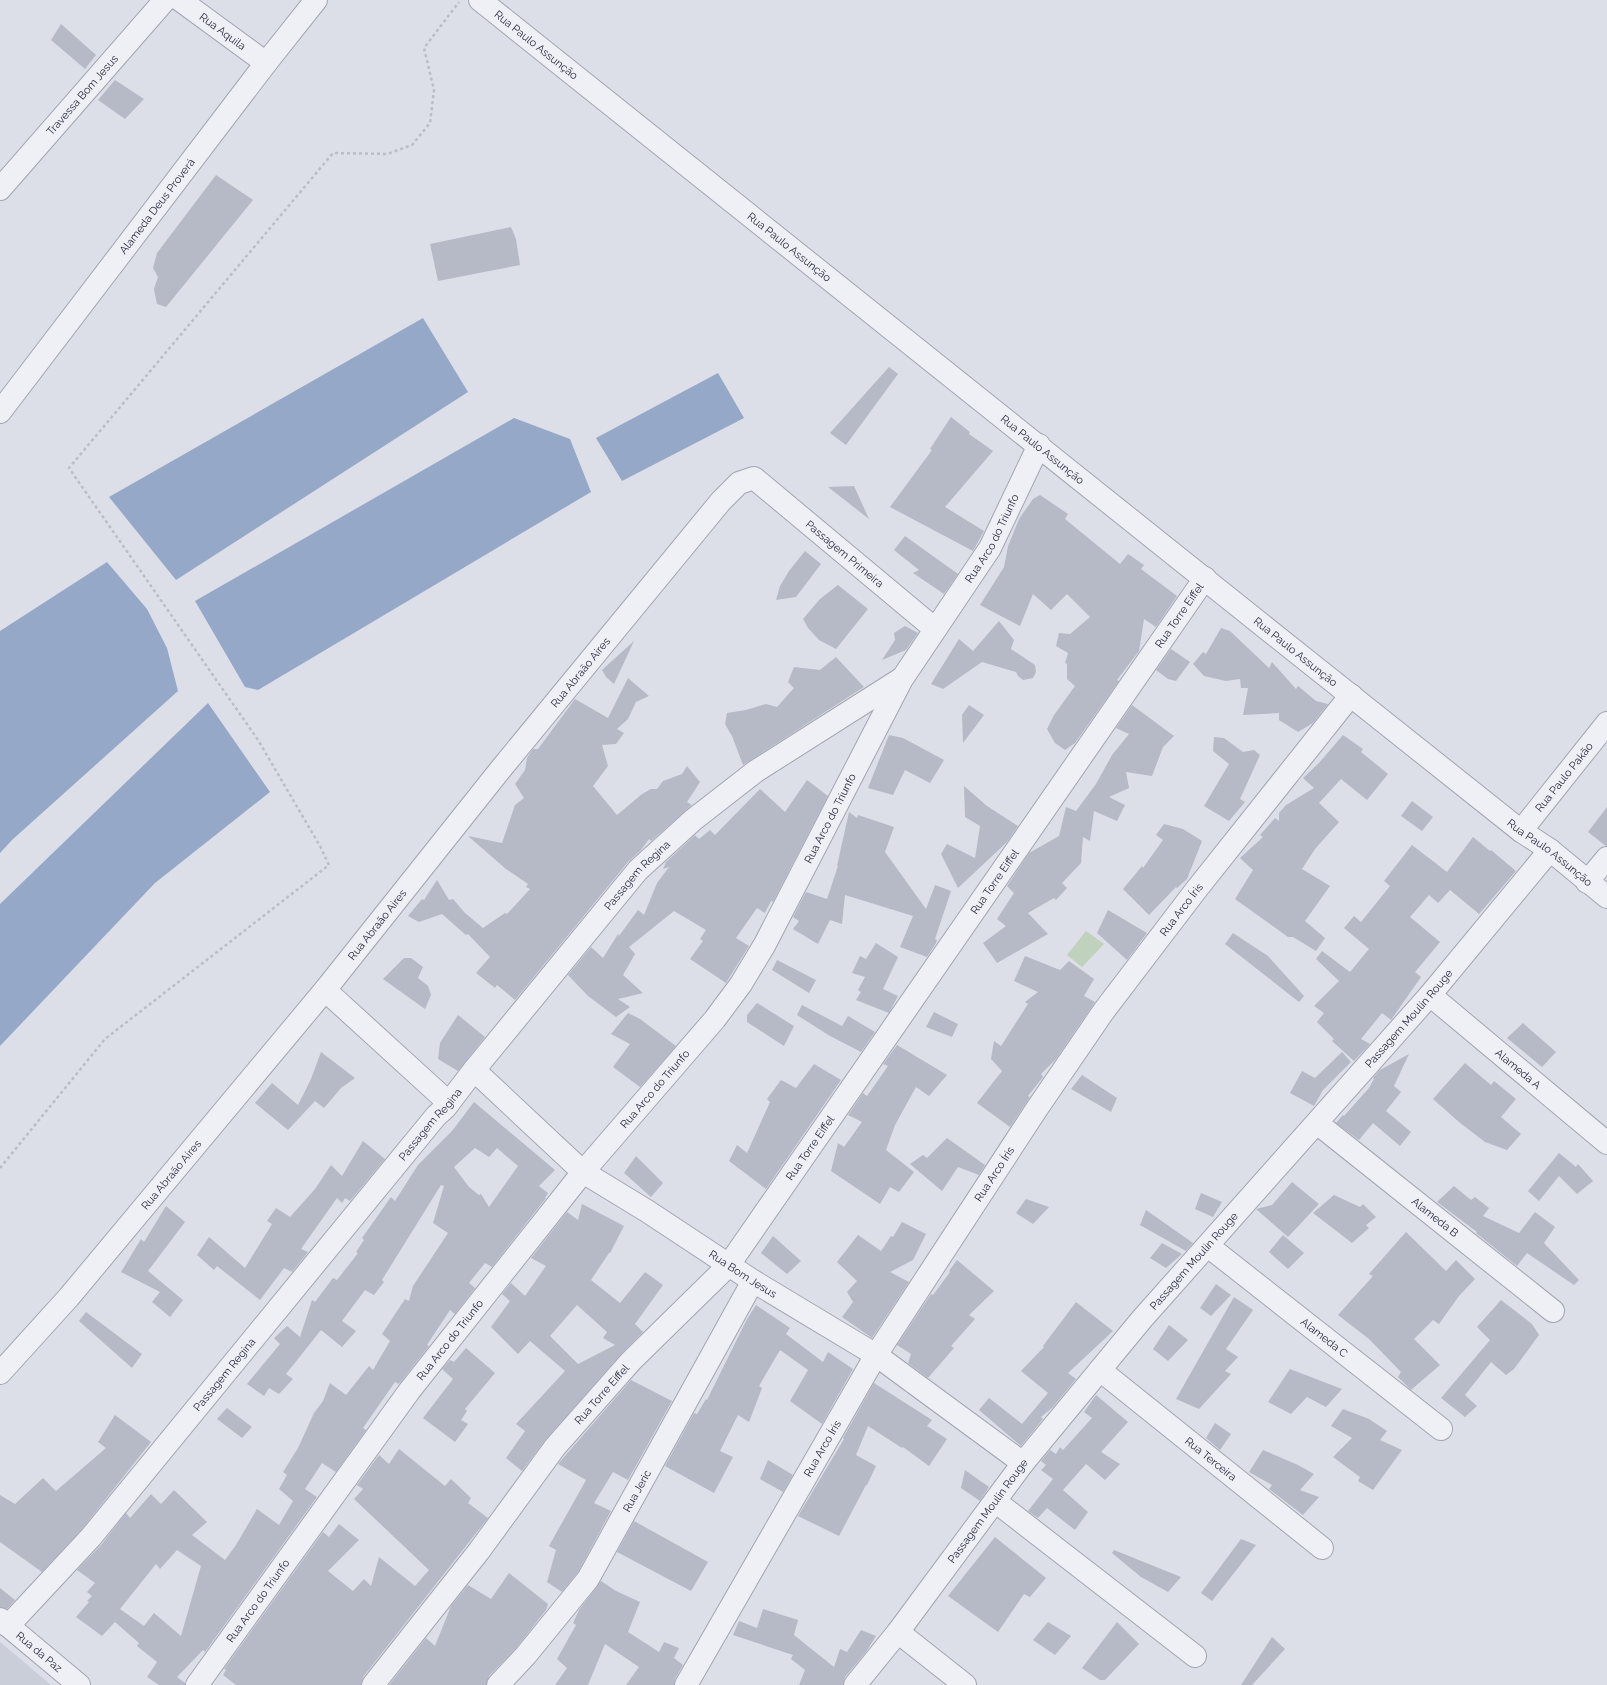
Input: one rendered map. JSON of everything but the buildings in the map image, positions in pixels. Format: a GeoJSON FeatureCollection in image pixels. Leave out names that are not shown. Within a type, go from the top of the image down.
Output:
{"type":"FeatureCollection","features":[{"type":"Feature","properties":{"kind":"street","name":"Travessa Bom Jesus"},"geometry":{"type":"LineString","coordinates":[[0,189],[165,0]]}},
{"type":"Feature","properties":{"kind":"street","name":"Rua Aquila"},"geometry":{"type":"LineString","coordinates":[[180,0],[266,63]]}},
{"type":"Feature","properties":{"kind":"street","name":"Alameda Deus Proverá"},"geometry":{"type":"LineString","coordinates":[[0,412],[266,63],[316,0]]}},
{"type":"Feature","properties":{"kind":"street","name":"Rua Paulo Assunção"},"geometry":{"type":"LineString","coordinates":[[480,0],[1521,831],[1550,850],[1607,897]]}},
{"type":"Feature","properties":{"kind":"street","name":"Rua Arco do Triunfo"},"geometry":{"type":"LineString","coordinates":[[197,1685],[410,1390],[583,1172],[715,1019],[741,984],[765,944],[902,679],[990,548],[1039,445]]}},
{"type":"Feature","properties":{"kind":"street","name":"Passagem Primeira"},"geometry":{"type":"LineString","coordinates":[[754,478],[935,629]]}},
{"type":"Feature","properties":{"kind":"street","name":"Rua Abraão Aires"},"geometry":{"type":"LineString","coordinates":[[0,1373],[69,1297],[325,990],[495,776],[722,501],[739,483],[754,478]]}},
{"type":"Feature","properties":{"kind":"street","name":"Rua Torre Eiffel"},"geometry":{"type":"LineString","coordinates":[[372,1685],[479,1551],[555,1446],[631,1361],[728,1266],[1205,578]]}},
{"type":"Feature","properties":{"kind":"street","name":"Passagem Regina"},"geometry":{"type":"LineString","coordinates":[[4,1622],[91,1537],[436,1116],[449,1103],[474,1070],[638,870],[693,820],[756,771],[902,679]]}},
{"type":"Feature","properties":{"kind":"street","name":"Rua Arco Íris"},"geometry":{"type":"LineString","coordinates":[[686,1685],[876,1355],[1032,1116],[1103,1012],[1196,890],[1351,695]]}},
{"type":"Feature","properties":{"kind":"street","name":"Rua Paulo Pakão"},"geometry":{"type":"LineString","coordinates":[[1521,831],[1607,723]]}},
{"type":"Feature","properties":{"kind":"street","name":"Passagem Moulin Rouge"},"geometry":{"type":"LineString","coordinates":[[855,1685],[898,1632],[1023,1463],[1142,1319],[1430,995],[1550,850]]}},
{"type":"Feature","properties":{"kind":"street"},"geometry":{"type":"LineString","coordinates":[[1587,882],[1607,858]]}},
{"type":"Feature","properties":{"kind":"street"},"geometry":{"type":"LineString","coordinates":[[325,990],[449,1103]]}},
{"type":"Feature","properties":{"kind":"street","name":"Alameda A"},"geometry":{"type":"LineString","coordinates":[[1430,995],[1607,1143]]}},
{"type":"Feature","properties":{"kind":"street","name":"Rua Bom Jesus"},"geometry":{"type":"LineString","coordinates":[[474,1070],[583,1172],[646,1211],[728,1266],[876,1355],[1023,1463]]}},
{"type":"Feature","properties":{"kind":"street","name":"Alameda B"},"geometry":{"type":"LineString","coordinates":[[1317,1123],[1553,1310]]}},
{"type":"Feature","properties":{"kind":"street","name":"Alameda C"},"geometry":{"type":"LineString","coordinates":[[1208,1246],[1441,1429]]}},
{"type":"Feature","properties":{"kind":"street","name":"Rua Jeric"},"geometry":{"type":"LineString","coordinates":[[498,1685],[526,1655],[588,1579],[753,1281]]}},
{"type":"Feature","properties":{"kind":"street","name":"Rua Terceira"},"geometry":{"type":"LineString","coordinates":[[1100,1370],[1322,1548]]}},
{"type":"Feature","properties":{"kind":"street"},"geometry":{"type":"LineString","coordinates":[[995,1501],[1195,1656]]}},
{"type":"Feature","properties":{"kind":"street","name":"Rua da Paz"},"geometry":{"type":"LineString","coordinates":[[4,1622],[79,1685]]}},
{"type":"Feature","properties":{"kind":"street"},"geometry":{"type":"LineString","coordinates":[[898,1632],[965,1685]]}},
{"type":"Feature","properties":{"kind":"path"},"geometry":{"type":"LineString","coordinates":[[0,1168],[105,1039],[329,865],[320,846],[258,740],[69,468],[333,153],[387,154],[412,145],[430,123],[434,90],[424,48],[461,0]]}},
{"type":"Feature","properties":{"kind":"shaded area"},"geometry":{"type":"Polygon","coordinates":[[[0,1642],[51,1685],[0,1685],[0,1642]]]}},
{"type":"Feature","properties":{"kind":"green space"},"geometry":{"type":"Polygon","coordinates":[[[1086,931],[1104,944],[1082,967],[1067,955],[1086,931]]]}},
{"type":"Feature","properties":{"kind":"water"},"geometry":{"type":"Polygon","coordinates":[[[423,318],[468,392],[176,580],[109,497],[423,318]]]}},
{"type":"Feature","properties":{"kind":"water"},"geometry":{"type":"Polygon","coordinates":[[[718,373],[744,418],[622,481],[596,438],[718,373]]]}},
{"type":"Feature","properties":{"kind":"water"},"geometry":{"type":"Polygon","coordinates":[[[514,418],[570,439],[591,492],[258,690],[245,687],[195,601],[514,418]]]}},
{"type":"Feature","properties":{"kind":"water"},"geometry":{"type":"Polygon","coordinates":[[[107,562],[147,609],[167,648],[178,691],[12,840],[0,853],[0,631],[107,562]]]}},
{"type":"Feature","properties":{"kind":"water"},"geometry":{"type":"Polygon","coordinates":[[[208,703],[270,792],[155,883],[0,1046],[0,904],[208,703]]]}}]}
